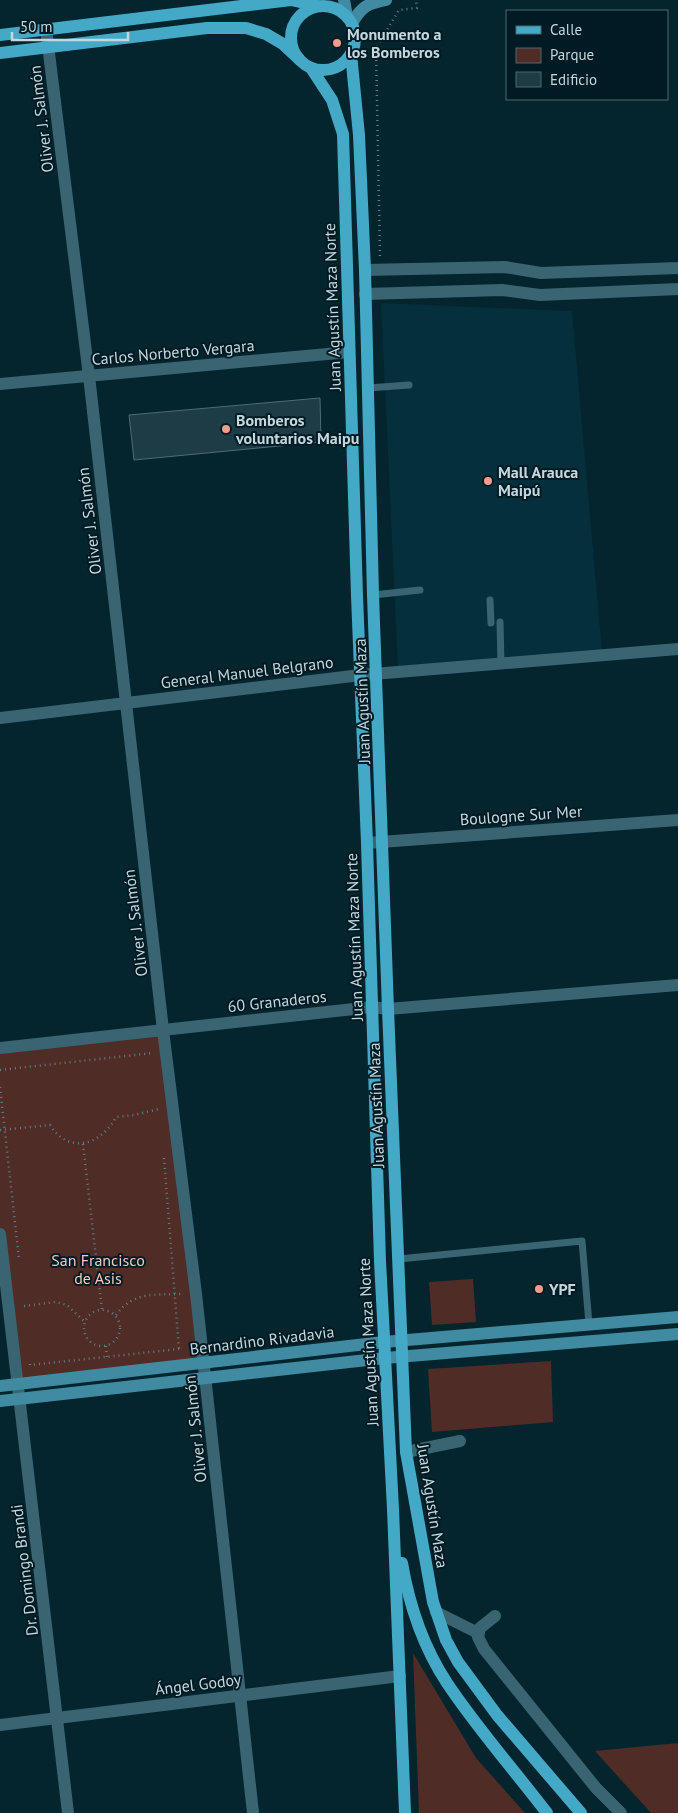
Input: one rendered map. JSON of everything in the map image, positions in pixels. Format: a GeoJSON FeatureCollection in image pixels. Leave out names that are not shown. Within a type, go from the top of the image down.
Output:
{"type":"FeatureCollection","features":[{"type":"Feature","properties":{"kind":"main road"},"geometry":{"type":"LineString","coordinates":[[0,35],[292,0],[333,3],[350,20],[355,32],[355,44],[351,54],[344,63],[334,68],[322,70],[311,68],[283,44],[266,34],[246,28],[207,28],[0,53]]}},
{"type":"Feature","properties":{"kind":"main road"},"geometry":{"type":"LineString","coordinates":[[299,59],[291,42],[291,32],[295,23],[300,15],[308,9],[333,3]]}},
{"type":"Feature","properties":{"kind":"main road","name":"Juan Agustín Maza"},"geometry":{"type":"LineString","coordinates":[[351,54],[360,135],[388,1009],[406,1452],[436,1612],[446,1640],[458,1662],[497,1715],[581,1813]]}},
{"type":"Feature","properties":{"kind":"main road","name":"Juan Agustín Maza Norte"},"geometry":{"type":"LineString","coordinates":[[311,68],[332,100],[343,134],[384,1342],[393,1508],[405,1813]]}},
{"type":"Feature","properties":{"kind":"main road"},"geometry":{"type":"LineString","coordinates":[[393,1508],[406,1590],[423,1638],[446,1682],[547,1813]]}},
{"type":"Feature","properties":{"kind":"street"},"geometry":{"type":"LineString","coordinates":[[350,20],[366,6],[386,0]]}},
{"type":"Feature","properties":{"kind":"street","name":"Oliver J. Salmón"},"geometry":{"type":"LineString","coordinates":[[46,30],[88,376],[163,1030],[206,1378],[253,1813]]}},
{"type":"Feature","properties":{"kind":"street"},"geometry":{"type":"LineString","coordinates":[[365,270],[505,267],[541,273],[678,268]]}},
{"type":"Feature","properties":{"kind":"street"},"geometry":{"type":"LineString","coordinates":[[365,294],[502,290],[540,295],[678,289]]}},
{"type":"Feature","properties":{"kind":"street","name":"Carlos Norberto Vergara"},"geometry":{"type":"LineString","coordinates":[[0,384],[349,352]]}},
{"type":"Feature","properties":{"kind":"street","name":"General Manuel Belgrano"},"geometry":{"type":"LineString","coordinates":[[0,718],[361,675],[678,649]]}},
{"type":"Feature","properties":{"kind":"street","name":"Boulogne Sur Mer"},"geometry":{"type":"LineString","coordinates":[[367,843],[678,820]]}},
{"type":"Feature","properties":{"kind":"street","name":"60 Granaderos"},"geometry":{"type":"LineString","coordinates":[[0,1048],[372,1007],[388,1009],[678,985]]}},
{"type":"Feature","properties":{"kind":"street","name":"Dr. Domingo Brandi"},"geometry":{"type":"LineString","coordinates":[[0,1234],[68,1813]]}},
{"type":"Feature","properties":{"kind":"street","name":"Bernardino Rivadavia"},"geometry":{"type":"LineString","coordinates":[[0,1386],[402,1340],[678,1317]]}},
{"type":"Feature","properties":{"kind":"street"},"geometry":{"type":"LineString","coordinates":[[589,1324],[590,1342]]}},
{"type":"Feature","properties":{"kind":"street","name":"Bernardino Rivadavia"},"geometry":{"type":"LineString","coordinates":[[0,1401],[403,1356],[678,1334]]}},
{"type":"Feature","properties":{"kind":"street"},"geometry":{"type":"LineString","coordinates":[[406,1452],[460,1440]]}},
{"type":"Feature","properties":{"kind":"street"},"geometry":{"type":"LineString","coordinates":[[436,1612],[478,1633]]}},
{"type":"Feature","properties":{"kind":"street"},"geometry":{"type":"LineString","coordinates":[[495,1616],[480,1628],[478,1633],[484,1649],[596,1788],[620,1813]]}},
{"type":"Feature","properties":{"kind":"street","name":"Ángel Godoy"},"geometry":{"type":"LineString","coordinates":[[0,1725],[400,1676]]}},
{"type":"Feature","properties":{"kind":"lane"},"geometry":{"type":"LineString","coordinates":[[368,388],[409,385]]}},
{"type":"Feature","properties":{"kind":"lane"},"geometry":{"type":"LineString","coordinates":[[374,594],[420,590]]}},
{"type":"Feature","properties":{"kind":"lane"},"geometry":{"type":"LineString","coordinates":[[490,600],[491,623]]}},
{"type":"Feature","properties":{"kind":"lane"},"geometry":{"type":"LineString","coordinates":[[500,622],[501,664]]}},
{"type":"Feature","properties":{"kind":"lane"},"geometry":{"type":"LineString","coordinates":[[399,1259],[582,1241],[589,1324]]}},
{"type":"Feature","properties":{"kind":"path"},"geometry":{"type":"LineString","coordinates":[[0,1070],[155,1053]]}},
{"type":"Feature","properties":{"kind":"path"},"geometry":{"type":"LineString","coordinates":[[0,1087],[19,1267]]}},
{"type":"Feature","properties":{"kind":"path"},"geometry":{"type":"LineString","coordinates":[[0,1130],[50,1125],[56,1134],[66,1142],[83,1144],[94,1140],[104,1133],[116,1117],[160,1109]]}},
{"type":"Feature","properties":{"kind":"path"},"geometry":{"type":"LineString","coordinates":[[83,1144],[102,1310]]}},
{"type":"Feature","properties":{"kind":"path"},"geometry":{"type":"LineString","coordinates":[[29,1357],[30,1365],[179,1349],[164,1158]]}},
{"type":"Feature","properties":{"kind":"path"},"geometry":{"type":"LineString","coordinates":[[116,1316],[124,1305],[136,1297],[174,1294]]}},
{"type":"Feature","properties":{"kind":"path"},"geometry":{"type":"LineString","coordinates":[[24,1306],[55,1302],[67,1305],[85,1322]]}},
{"type":"Feature","properties":{"kind":"path"},"geometry":{"type":"LineString","coordinates":[[102,1310],[116,1316],[121,1323],[117,1341],[106,1346],[95,1345],[88,1341],[84,1334],[83,1326],[93,1312],[102,1310]]}},
{"type":"Feature","properties":{"kind":"path"},"geometry":{"type":"LineString","coordinates":[[106,1346],[106,1357]]}},
{"type":"Feature","properties":{"kind":"shaded area","name":"Mall Arauca Maipú"},"geometry":{"type":"Polygon","coordinates":[[[381,303],[572,311],[602,652],[398,669],[381,303]]]}},
{"type":"Feature","properties":{"kind":"green space","name":"San Francisco de Asis"},"geometry":{"type":"Polygon","coordinates":[[[163,1030],[204,1363],[18,1384],[0,1234],[0,1048],[163,1030]]]}},
{"type":"Feature","properties":{"kind":"green space"},"geometry":{"type":"Polygon","coordinates":[[[473,1279],[476,1322],[432,1325],[429,1282],[473,1279]]]}},
{"type":"Feature","properties":{"kind":"green space"},"geometry":{"type":"Polygon","coordinates":[[[551,1361],[553,1422],[432,1432],[428,1369],[551,1361]]]}},
{"type":"Feature","properties":{"kind":"green space"},"geometry":{"type":"Polygon","coordinates":[[[413,1653],[476,1758],[525,1813],[419,1813],[413,1653]]]}},
{"type":"Feature","properties":{"kind":"green space"},"geometry":{"type":"Polygon","coordinates":[[[678,1743],[678,1813],[651,1813],[595,1751],[678,1743]]]}},
{"type":"Feature","properties":{"kind":"building","name":"Bomberos voluntarios Maipu"},"geometry":{"type":"Polygon","coordinates":[[[320,398],[321,442],[134,460],[129,415],[320,398]]]}},
{"type":"Feature","properties":{"kind":"place","name":"Monumento a los Bomberos"},"geometry":{"type":"Point","coordinates":[337,43]}},
{"type":"Feature","properties":{"kind":"place","name":"Bomberos voluntarios Maipu"},"geometry":{"type":"Point","coordinates":[226,429]}},
{"type":"Feature","properties":{"kind":"place","name":"Mall Arauca Maipú"},"geometry":{"type":"Point","coordinates":[488,481]}},
{"type":"Feature","properties":{"kind":"place","name":"YPF"},"geometry":{"type":"Point","coordinates":[539,1289]}}]}
